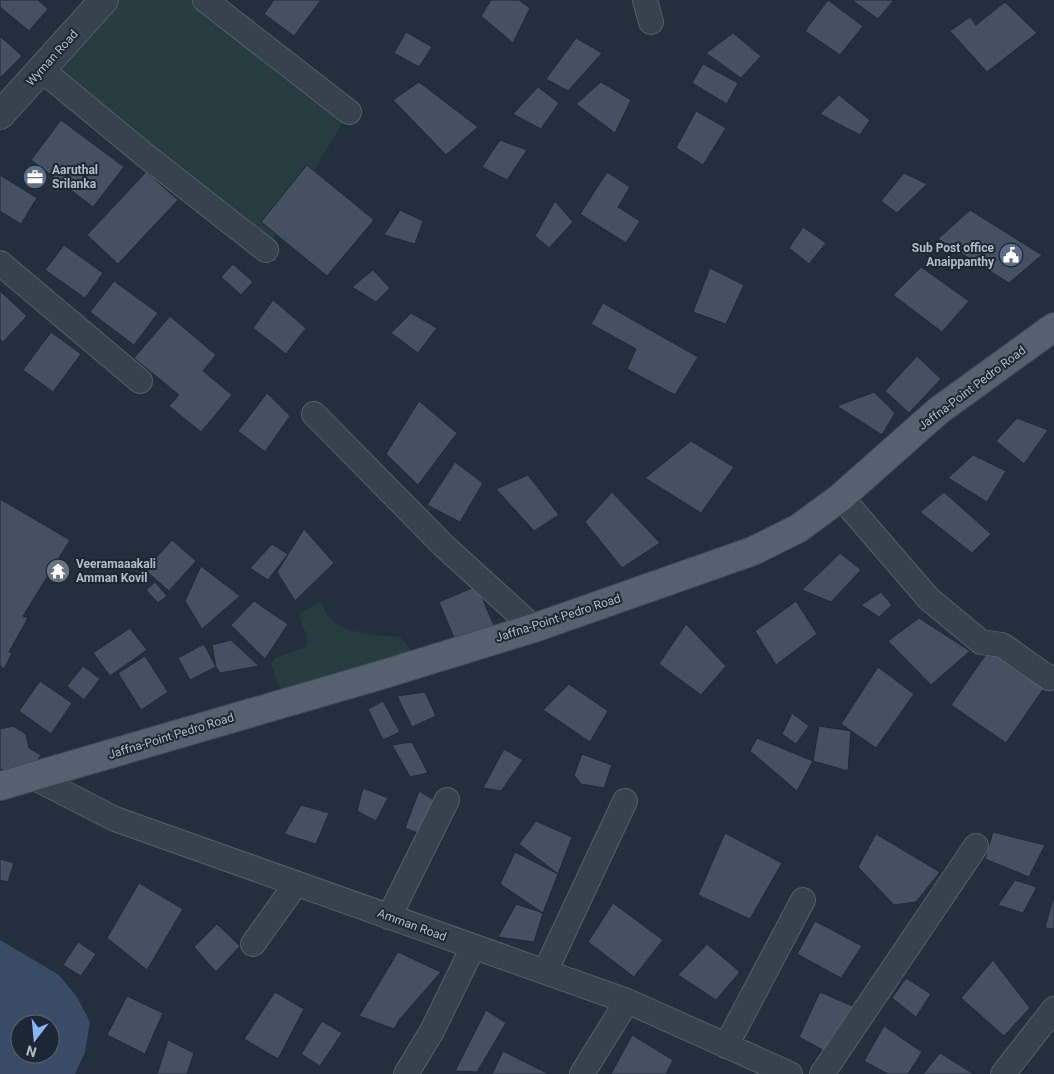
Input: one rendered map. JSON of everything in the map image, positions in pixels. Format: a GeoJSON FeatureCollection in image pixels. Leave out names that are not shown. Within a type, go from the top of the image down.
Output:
{"type":"FeatureCollection","features":[{"type":"Feature","properties":{"kind":"main road","name":"Jaffna-Point Pedro Road"},"geometry":{"type":"LineString","coordinates":[[0,786],[381,675],[534,628],[753,551],[799,528],[841,497],[938,411],[1054,327]]}},
{"type":"Feature","properties":{"kind":"street","name":"Wyman Road"},"geometry":{"type":"LineString","coordinates":[[0,115],[104,0]]}},
{"type":"Feature","properties":{"kind":"street"},"geometry":{"type":"LineString","coordinates":[[205,0],[349,112]]}},
{"type":"Feature","properties":{"kind":"street"},"geometry":{"type":"LineString","coordinates":[[42,70],[146,156],[266,250]]}},
{"type":"Feature","properties":{"kind":"street"},"geometry":{"type":"LineString","coordinates":[[0,264],[140,381]]}},
{"type":"Feature","properties":{"kind":"street"},"geometry":{"type":"LineString","coordinates":[[314,414],[444,546],[534,628]]}},
{"type":"Feature","properties":{"kind":"street"},"geometry":{"type":"LineString","coordinates":[[841,497],[929,599],[981,642],[1002,645],[1049,678]]}},
{"type":"Feature","properties":{"kind":"street","name":"Amman Road"},"geometry":{"type":"LineString","coordinates":[[33,777],[114,819],[627,1002],[790,1074]]}},
{"type":"Feature","properties":{"kind":"street"},"geometry":{"type":"LineString","coordinates":[[389,917],[447,800]]}},
{"type":"Feature","properties":{"kind":"street"},"geometry":{"type":"LineString","coordinates":[[545,972],[625,801]]}},
{"type":"Feature","properties":{"kind":"street"},"geometry":{"type":"LineString","coordinates":[[822,1074],[976,846]]}},
{"type":"Feature","properties":{"kind":"street"},"geometry":{"type":"LineString","coordinates":[[253,944],[296,884]]}},
{"type":"Feature","properties":{"kind":"street"},"geometry":{"type":"LineString","coordinates":[[726,1046],[803,900]]}},
{"type":"Feature","properties":{"kind":"street"},"geometry":{"type":"LineString","coordinates":[[406,1074],[432,1031],[473,947]]}},
{"type":"Feature","properties":{"kind":"street"},"geometry":{"type":"LineString","coordinates":[[582,1074],[627,1002]]}},
{"type":"Feature","properties":{"kind":"street"},"geometry":{"type":"LineString","coordinates":[[1003,1074],[1054,1009]]}},
{"type":"Feature","properties":{"kind":"green space"},"geometry":{"type":"Polygon","coordinates":[[[104,0],[205,0],[349,112],[266,250],[42,70],[104,0]]]}},
{"type":"Feature","properties":{"kind":"green space"},"geometry":{"type":"Polygon","coordinates":[[[322,601],[332,621],[342,627],[365,634],[400,637],[413,652],[292,700],[278,685],[271,664],[275,658],[305,648],[307,638],[300,613],[322,601]]]}},
{"type":"Feature","properties":{"kind":"water"},"geometry":{"type":"Polygon","coordinates":[[[0,940],[59,975],[77,997],[90,1022],[85,1052],[75,1074],[0,1074],[0,940]]]}},
{"type":"Feature","properties":{"kind":"building"},"geometry":{"type":"Polygon","coordinates":[[[0,0],[38,0],[48,9],[29,31],[0,7],[0,0]]]}},
{"type":"Feature","properties":{"kind":"building"},"geometry":{"type":"Polygon","coordinates":[[[274,0],[321,0],[294,36],[264,14],[274,0]]]}},
{"type":"Feature","properties":{"kind":"building"},"geometry":{"type":"Polygon","coordinates":[[[491,0],[519,0],[530,8],[513,43],[481,16],[491,0]]]}},
{"type":"Feature","properties":{"kind":"building"},"geometry":{"type":"Polygon","coordinates":[[[828,0],[863,26],[840,55],[805,31],[828,0]]]}},
{"type":"Feature","properties":{"kind":"building"},"geometry":{"type":"Polygon","coordinates":[[[852,0],[894,0],[878,19],[852,0]]]}},
{"type":"Feature","properties":{"kind":"building"},"geometry":{"type":"Polygon","coordinates":[[[1005,2],[1037,33],[987,72],[950,31],[970,17],[976,25],[1005,2]]]}},
{"type":"Feature","properties":{"kind":"building"},"geometry":{"type":"Polygon","coordinates":[[[406,32],[432,47],[419,67],[394,53],[406,32]]]}},
{"type":"Feature","properties":{"kind":"building"},"geometry":{"type":"Polygon","coordinates":[[[733,33],[761,56],[741,78],[706,53],[733,33]]]}},
{"type":"Feature","properties":{"kind":"building"},"geometry":{"type":"Polygon","coordinates":[[[0,36],[22,56],[0,78],[0,36]]]}},
{"type":"Feature","properties":{"kind":"building"},"geometry":{"type":"Polygon","coordinates":[[[576,38],[602,53],[568,91],[546,79],[576,38]]]}},
{"type":"Feature","properties":{"kind":"building"},"geometry":{"type":"Polygon","coordinates":[[[703,64],[738,83],[727,104],[692,83],[703,64]]]}},
{"type":"Feature","properties":{"kind":"building"},"geometry":{"type":"Polygon","coordinates":[[[419,82],[478,127],[446,155],[393,100],[419,82]]]}},
{"type":"Feature","properties":{"kind":"building"},"geometry":{"type":"Polygon","coordinates":[[[601,82],[631,100],[615,133],[576,104],[601,82]]]}},
{"type":"Feature","properties":{"kind":"building"},"geometry":{"type":"Polygon","coordinates":[[[538,87],[559,103],[541,129],[513,114],[538,87]]]}},
{"type":"Feature","properties":{"kind":"building"},"geometry":{"type":"Polygon","coordinates":[[[839,95],[870,120],[860,135],[820,114],[839,95]]]}},
{"type":"Feature","properties":{"kind":"building"},"geometry":{"type":"Polygon","coordinates":[[[696,111],[726,128],[703,165],[676,148],[696,111]]]}},
{"type":"Feature","properties":{"kind":"building"},"geometry":{"type":"Polygon","coordinates":[[[61,120],[124,167],[93,207],[31,160],[61,120]]]}},
{"type":"Feature","properties":{"kind":"building"},"geometry":{"type":"Polygon","coordinates":[[[500,140],[527,150],[507,180],[482,167],[500,140]]]}},
{"type":"Feature","properties":{"kind":"building"},"geometry":{"type":"Polygon","coordinates":[[[307,165],[374,220],[327,276],[261,222],[307,165]]]}},
{"type":"Feature","properties":{"kind":"building"},"geometry":{"type":"Polygon","coordinates":[[[146,172],[178,200],[118,264],[87,235],[146,172]]]}},
{"type":"Feature","properties":{"kind":"building"},"geometry":{"type":"Polygon","coordinates":[[[607,172],[630,187],[618,207],[640,221],[626,243],[580,214],[607,172]]]}},
{"type":"Feature","properties":{"kind":"building"},"geometry":{"type":"Polygon","coordinates":[[[904,173],[927,184],[897,213],[881,201],[904,173]]]}},
{"type":"Feature","properties":{"kind":"building"},"geometry":{"type":"Polygon","coordinates":[[[0,175],[37,198],[21,224],[0,211],[0,175]]]}},
{"type":"Feature","properties":{"kind":"building"},"geometry":{"type":"Polygon","coordinates":[[[555,201],[573,222],[549,248],[535,236],[555,201]]]}},
{"type":"Feature","properties":{"kind":"building"},"geometry":{"type":"Polygon","coordinates":[[[400,210],[423,221],[415,244],[384,235],[400,210]]]}},
{"type":"Feature","properties":{"kind":"building"},"geometry":{"type":"Polygon","coordinates":[[[970,210],[1042,255],[1009,283],[938,239],[970,210]]]}},
{"type":"Feature","properties":{"kind":"building"},"geometry":{"type":"Polygon","coordinates":[[[803,227],[826,243],[809,264],[789,248],[803,227]]]}},
{"type":"Feature","properties":{"kind":"building"},"geometry":{"type":"Polygon","coordinates":[[[64,245],[103,273],[85,298],[45,270],[64,245]]]}},
{"type":"Feature","properties":{"kind":"building"},"geometry":{"type":"Polygon","coordinates":[[[233,264],[253,282],[241,295],[221,277],[233,264]]]}},
{"type":"Feature","properties":{"kind":"building"},"geometry":{"type":"Polygon","coordinates":[[[921,267],[969,301],[942,332],[893,295],[921,267]]]}},
{"type":"Feature","properties":{"kind":"building"},"geometry":{"type":"Polygon","coordinates":[[[710,268],[744,285],[726,324],[693,312],[710,268]]]}},
{"type":"Feature","properties":{"kind":"building"},"geometry":{"type":"Polygon","coordinates":[[[373,270],[390,288],[376,302],[352,287],[373,270]]]}},
{"type":"Feature","properties":{"kind":"building"},"geometry":{"type":"Polygon","coordinates":[[[114,281],[158,313],[134,345],[90,312],[114,281]]]}},
{"type":"Feature","properties":{"kind":"building"},"geometry":{"type":"Polygon","coordinates":[[[0,291],[27,316],[3,342],[0,339],[0,291]]]}},
{"type":"Feature","properties":{"kind":"building"},"geometry":{"type":"Polygon","coordinates":[[[273,300],[306,328],[286,354],[253,328],[273,300]]]}},
{"type":"Feature","properties":{"kind":"building"},"geometry":{"type":"Polygon","coordinates":[[[603,303],[698,357],[675,395],[627,369],[636,349],[591,324],[603,303]]]}},
{"type":"Feature","properties":{"kind":"building"},"geometry":{"type":"Polygon","coordinates":[[[411,313],[437,328],[418,353],[391,333],[411,313]]]}},
{"type":"Feature","properties":{"kind":"building"},"geometry":{"type":"Polygon","coordinates":[[[170,316],[216,355],[203,371],[232,395],[201,432],[169,406],[179,395],[134,358],[170,316]]]}},
{"type":"Feature","properties":{"kind":"building"},"geometry":{"type":"Polygon","coordinates":[[[51,332],[81,354],[53,392],[23,370],[51,332]]]}},
{"type":"Feature","properties":{"kind":"building"},"geometry":{"type":"Polygon","coordinates":[[[917,356],[941,379],[909,413],[885,391],[917,356]]]}},
{"type":"Feature","properties":{"kind":"building"},"geometry":{"type":"Polygon","coordinates":[[[874,392],[895,413],[882,435],[837,406],[874,392]]]}},
{"type":"Feature","properties":{"kind":"building"},"geometry":{"type":"Polygon","coordinates":[[[267,393],[290,416],[265,452],[238,431],[267,393]]]}},
{"type":"Feature","properties":{"kind":"building"},"geometry":{"type":"Polygon","coordinates":[[[419,401],[457,433],[418,485],[386,454],[419,401]]]}},
{"type":"Feature","properties":{"kind":"building"},"geometry":{"type":"Polygon","coordinates":[[[1017,418],[1048,430],[1024,464],[996,441],[1017,418]]]}},
{"type":"Feature","properties":{"kind":"building"},"geometry":{"type":"Polygon","coordinates":[[[691,441],[734,467],[701,513],[645,478],[691,441]]]}},
{"type":"Feature","properties":{"kind":"building"},"geometry":{"type":"Polygon","coordinates":[[[973,455],[1006,471],[987,502],[948,478],[973,455]]]}},
{"type":"Feature","properties":{"kind":"building"},"geometry":{"type":"Polygon","coordinates":[[[455,462],[483,483],[460,522],[427,505],[455,462]]]}},
{"type":"Feature","properties":{"kind":"building"},"geometry":{"type":"Polygon","coordinates":[[[528,475],[559,515],[534,531],[496,489],[528,475]]]}},
{"type":"Feature","properties":{"kind":"building"},"geometry":{"type":"Polygon","coordinates":[[[612,492],[660,543],[622,568],[585,522],[612,492]]]}},
{"type":"Feature","properties":{"kind":"building"},"geometry":{"type":"Polygon","coordinates":[[[944,492],[991,534],[972,553],[920,512],[944,492]]]}},
{"type":"Feature","properties":{"kind":"building"},"geometry":{"type":"Polygon","coordinates":[[[0,499],[70,540],[23,616],[28,618],[9,652],[12,653],[4,669],[0,666],[0,499]]]}},
{"type":"Feature","properties":{"kind":"building"},"geometry":{"type":"Polygon","coordinates":[[[304,529],[334,563],[295,601],[277,572],[304,529]]]}},
{"type":"Feature","properties":{"kind":"building"},"geometry":{"type":"Polygon","coordinates":[[[172,540],[196,561],[169,591],[145,570],[172,540]]]}},
{"type":"Feature","properties":{"kind":"building"},"geometry":{"type":"Polygon","coordinates":[[[272,544],[288,554],[268,580],[250,568],[272,544]]]}},
{"type":"Feature","properties":{"kind":"building"},"geometry":{"type":"Polygon","coordinates":[[[840,553],[861,570],[831,602],[802,590],[840,553]]]}},
{"type":"Feature","properties":{"kind":"building"},"geometry":{"type":"Polygon","coordinates":[[[201,566],[240,596],[202,629],[185,601],[201,566]]]}},
{"type":"Feature","properties":{"kind":"building"},"geometry":{"type":"Polygon","coordinates":[[[155,582],[167,596],[158,603],[146,590],[155,582]]]}},
{"type":"Feature","properties":{"kind":"building"},"geometry":{"type":"Polygon","coordinates":[[[477,586],[495,628],[457,645],[439,602],[477,586]]]}},
{"type":"Feature","properties":{"kind":"building"},"geometry":{"type":"Polygon","coordinates":[[[881,592],[892,605],[879,617],[861,605],[881,592]]]}},
{"type":"Feature","properties":{"kind":"building"},"geometry":{"type":"Polygon","coordinates":[[[254,601],[288,624],[265,659],[231,625],[254,601]]]}},
{"type":"Feature","properties":{"kind":"building"},"geometry":{"type":"Polygon","coordinates":[[[796,601],[817,634],[776,665],[755,631],[796,601]]]}},
{"type":"Feature","properties":{"kind":"building"},"geometry":{"type":"Polygon","coordinates":[[[919,618],[970,651],[931,685],[888,641],[919,618]]]}},
{"type":"Feature","properties":{"kind":"building"},"geometry":{"type":"Polygon","coordinates":[[[686,624],[726,666],[701,695],[659,664],[686,624]]]}},
{"type":"Feature","properties":{"kind":"building"},"geometry":{"type":"Polygon","coordinates":[[[130,628],[147,650],[110,676],[93,653],[130,628]]]}},
{"type":"Feature","properties":{"kind":"building"},"geometry":{"type":"Polygon","coordinates":[[[231,640],[259,666],[220,673],[216,667],[212,645],[231,640]]]}},
{"type":"Feature","properties":{"kind":"building"},"geometry":{"type":"Polygon","coordinates":[[[204,644],[216,667],[190,680],[178,658],[204,644]]]}},
{"type":"Feature","properties":{"kind":"building"},"geometry":{"type":"Polygon","coordinates":[[[989,650],[1044,688],[1006,743],[951,705],[989,650]]]}},
{"type":"Feature","properties":{"kind":"building"},"geometry":{"type":"Polygon","coordinates":[[[145,656],[168,692],[141,710],[118,673],[145,656]]]}},
{"type":"Feature","properties":{"kind":"building"},"geometry":{"type":"Polygon","coordinates":[[[83,666],[100,679],[84,700],[67,686],[83,666]]]}},
{"type":"Feature","properties":{"kind":"building"},"geometry":{"type":"Polygon","coordinates":[[[878,667],[914,694],[876,748],[841,724],[878,667]]]}},
{"type":"Feature","properties":{"kind":"building"},"geometry":{"type":"Polygon","coordinates":[[[40,681],[72,703],[51,734],[19,711],[40,681]]]}},
{"type":"Feature","properties":{"kind":"building"},"geometry":{"type":"Polygon","coordinates":[[[569,684],[608,711],[590,742],[543,710],[569,684]]]}},
{"type":"Feature","properties":{"kind":"building"},"geometry":{"type":"Polygon","coordinates":[[[425,692],[436,716],[412,727],[397,696],[425,692]]]}},
{"type":"Feature","properties":{"kind":"building"},"geometry":{"type":"Polygon","coordinates":[[[383,701],[400,732],[383,740],[368,709],[383,701]]]}},
{"type":"Feature","properties":{"kind":"building"},"geometry":{"type":"Polygon","coordinates":[[[792,713],[809,726],[796,744],[782,734],[792,713]]]}},
{"type":"Feature","properties":{"kind":"building"},"geometry":{"type":"Polygon","coordinates":[[[13,726],[26,734],[29,748],[41,755],[28,775],[0,769],[0,729],[13,726]]]}},
{"type":"Feature","properties":{"kind":"building"},"geometry":{"type":"Polygon","coordinates":[[[819,726],[851,731],[848,771],[813,761],[819,726]]]}},
{"type":"Feature","properties":{"kind":"building"},"geometry":{"type":"Polygon","coordinates":[[[757,738],[813,761],[797,791],[750,751],[757,738]]]}},
{"type":"Feature","properties":{"kind":"building"},"geometry":{"type":"Polygon","coordinates":[[[412,742],[428,773],[410,777],[392,745],[412,742]]]}},
{"type":"Feature","properties":{"kind":"building"},"geometry":{"type":"Polygon","coordinates":[[[504,749],[523,760],[501,791],[483,788],[504,749]]]}},
{"type":"Feature","properties":{"kind":"building"},"geometry":{"type":"Polygon","coordinates":[[[582,754],[612,765],[604,788],[581,784],[574,775],[582,754]]]}},
{"type":"Feature","properties":{"kind":"building"},"geometry":{"type":"Polygon","coordinates":[[[363,788],[388,798],[376,821],[357,811],[363,788]]]}},
{"type":"Feature","properties":{"kind":"building"},"geometry":{"type":"Polygon","coordinates":[[[419,791],[434,800],[429,837],[405,828],[419,791]]]}},
{"type":"Feature","properties":{"kind":"building"},"geometry":{"type":"Polygon","coordinates":[[[301,805],[329,813],[316,844],[284,834],[301,805]]]}},
{"type":"Feature","properties":{"kind":"building"},"geometry":{"type":"Polygon","coordinates":[[[536,821],[572,837],[558,874],[519,844],[536,821]]]}},
{"type":"Feature","properties":{"kind":"building"},"geometry":{"type":"Polygon","coordinates":[[[993,832],[1045,845],[1029,877],[985,859],[993,832]]]}},
{"type":"Feature","properties":{"kind":"building"},"geometry":{"type":"Polygon","coordinates":[[[725,833],[782,863],[750,919],[698,895],[725,833]]]}},
{"type":"Feature","properties":{"kind":"building"},"geometry":{"type":"Polygon","coordinates":[[[876,834],[940,872],[916,902],[894,905],[858,867],[876,834]]]}},
{"type":"Feature","properties":{"kind":"building"},"geometry":{"type":"Polygon","coordinates":[[[515,852],[558,874],[543,913],[500,884],[515,852]]]}},
{"type":"Feature","properties":{"kind":"building"},"geometry":{"type":"Polygon","coordinates":[[[0,859],[14,863],[8,882],[0,880],[0,859]]]}},
{"type":"Feature","properties":{"kind":"building"},"geometry":{"type":"Polygon","coordinates":[[[1015,880],[1037,887],[1023,913],[998,905],[1015,880]]]}},
{"type":"Feature","properties":{"kind":"building"},"geometry":{"type":"Polygon","coordinates":[[[139,883],[183,909],[147,970],[107,938],[139,883]]]}},
{"type":"Feature","properties":{"kind":"building"},"geometry":{"type":"Polygon","coordinates":[[[1054,895],[1054,929],[1045,928],[1054,895]]]}},
{"type":"Feature","properties":{"kind":"building"},"geometry":{"type":"Polygon","coordinates":[[[613,903],[663,940],[634,977],[588,942],[613,903]]]}},
{"type":"Feature","properties":{"kind":"building"},"geometry":{"type":"Polygon","coordinates":[[[516,904],[543,913],[534,942],[498,937],[516,904]]]}},
{"type":"Feature","properties":{"kind":"building"},"geometry":{"type":"Polygon","coordinates":[[[815,921],[862,946],[841,978],[797,954],[815,921]]]}},
{"type":"Feature","properties":{"kind":"building"},"geometry":{"type":"Polygon","coordinates":[[[217,924],[240,946],[216,972],[194,947],[217,924]]]}},
{"type":"Feature","properties":{"kind":"building"},"geometry":{"type":"Polygon","coordinates":[[[78,942],[96,954],[81,976],[63,965],[78,942]]]}},
{"type":"Feature","properties":{"kind":"building"},"geometry":{"type":"Polygon","coordinates":[[[707,944],[740,972],[716,1000],[678,975],[707,944]]]}},
{"type":"Feature","properties":{"kind":"building"},"geometry":{"type":"Polygon","coordinates":[[[398,952],[441,972],[399,1020],[394,1029],[359,1016],[398,952]]]}},
{"type":"Feature","properties":{"kind":"building"},"geometry":{"type":"Polygon","coordinates":[[[993,960],[1030,1008],[1004,1036],[961,998],[993,960]]]}},
{"type":"Feature","properties":{"kind":"building"},"geometry":{"type":"Polygon","coordinates":[[[906,978],[931,994],[916,1017],[892,998],[906,978]]]}},
{"type":"Feature","properties":{"kind":"building"},"geometry":{"type":"Polygon","coordinates":[[[275,992],[304,1009],[278,1059],[244,1039],[275,992]]]}},
{"type":"Feature","properties":{"kind":"building"},"geometry":{"type":"Polygon","coordinates":[[[820,992],[864,1011],[834,1056],[799,1037],[820,992]]]}},
{"type":"Feature","properties":{"kind":"building"},"geometry":{"type":"Polygon","coordinates":[[[127,996],[163,1013],[145,1054],[107,1035],[127,996]]]}},
{"type":"Feature","properties":{"kind":"building"},"geometry":{"type":"Polygon","coordinates":[[[486,1010],[506,1023],[477,1072],[455,1071],[486,1010]]]}},
{"type":"Feature","properties":{"kind":"building"},"geometry":{"type":"Polygon","coordinates":[[[322,1021],[342,1033],[320,1066],[301,1054],[322,1021]]]}},
{"type":"Feature","properties":{"kind":"building"},"geometry":{"type":"Polygon","coordinates":[[[884,1026],[922,1052],[908,1074],[888,1074],[864,1061],[884,1026]]]}},
{"type":"Feature","properties":{"kind":"building"},"geometry":{"type":"Polygon","coordinates":[[[632,1035],[673,1060],[666,1074],[611,1074],[632,1035]]]}},
{"type":"Feature","properties":{"kind":"building"},"geometry":{"type":"Polygon","coordinates":[[[168,1040],[194,1053],[187,1074],[157,1074],[168,1040]]]}},
{"type":"Feature","properties":{"kind":"building"},"geometry":{"type":"Polygon","coordinates":[[[503,1051],[549,1074],[492,1074],[503,1051]]]}},
{"type":"Feature","properties":{"kind":"building"},"geometry":{"type":"Polygon","coordinates":[[[940,1053],[974,1074],[923,1074],[940,1053]]]}},
{"type":"Feature","properties":{"kind":"place","name":"Aaruthal Srilanka"},"geometry":{"type":"Point","coordinates":[35,177]}},
{"type":"Feature","properties":{"kind":"place","name":"Sub Post office Anaippanthy"},"geometry":{"type":"Point","coordinates":[1011,255]}},
{"type":"Feature","properties":{"kind":"place","name":"Veeramaaakali Amman Kovil"},"geometry":{"type":"Point","coordinates":[58,571]}}]}
